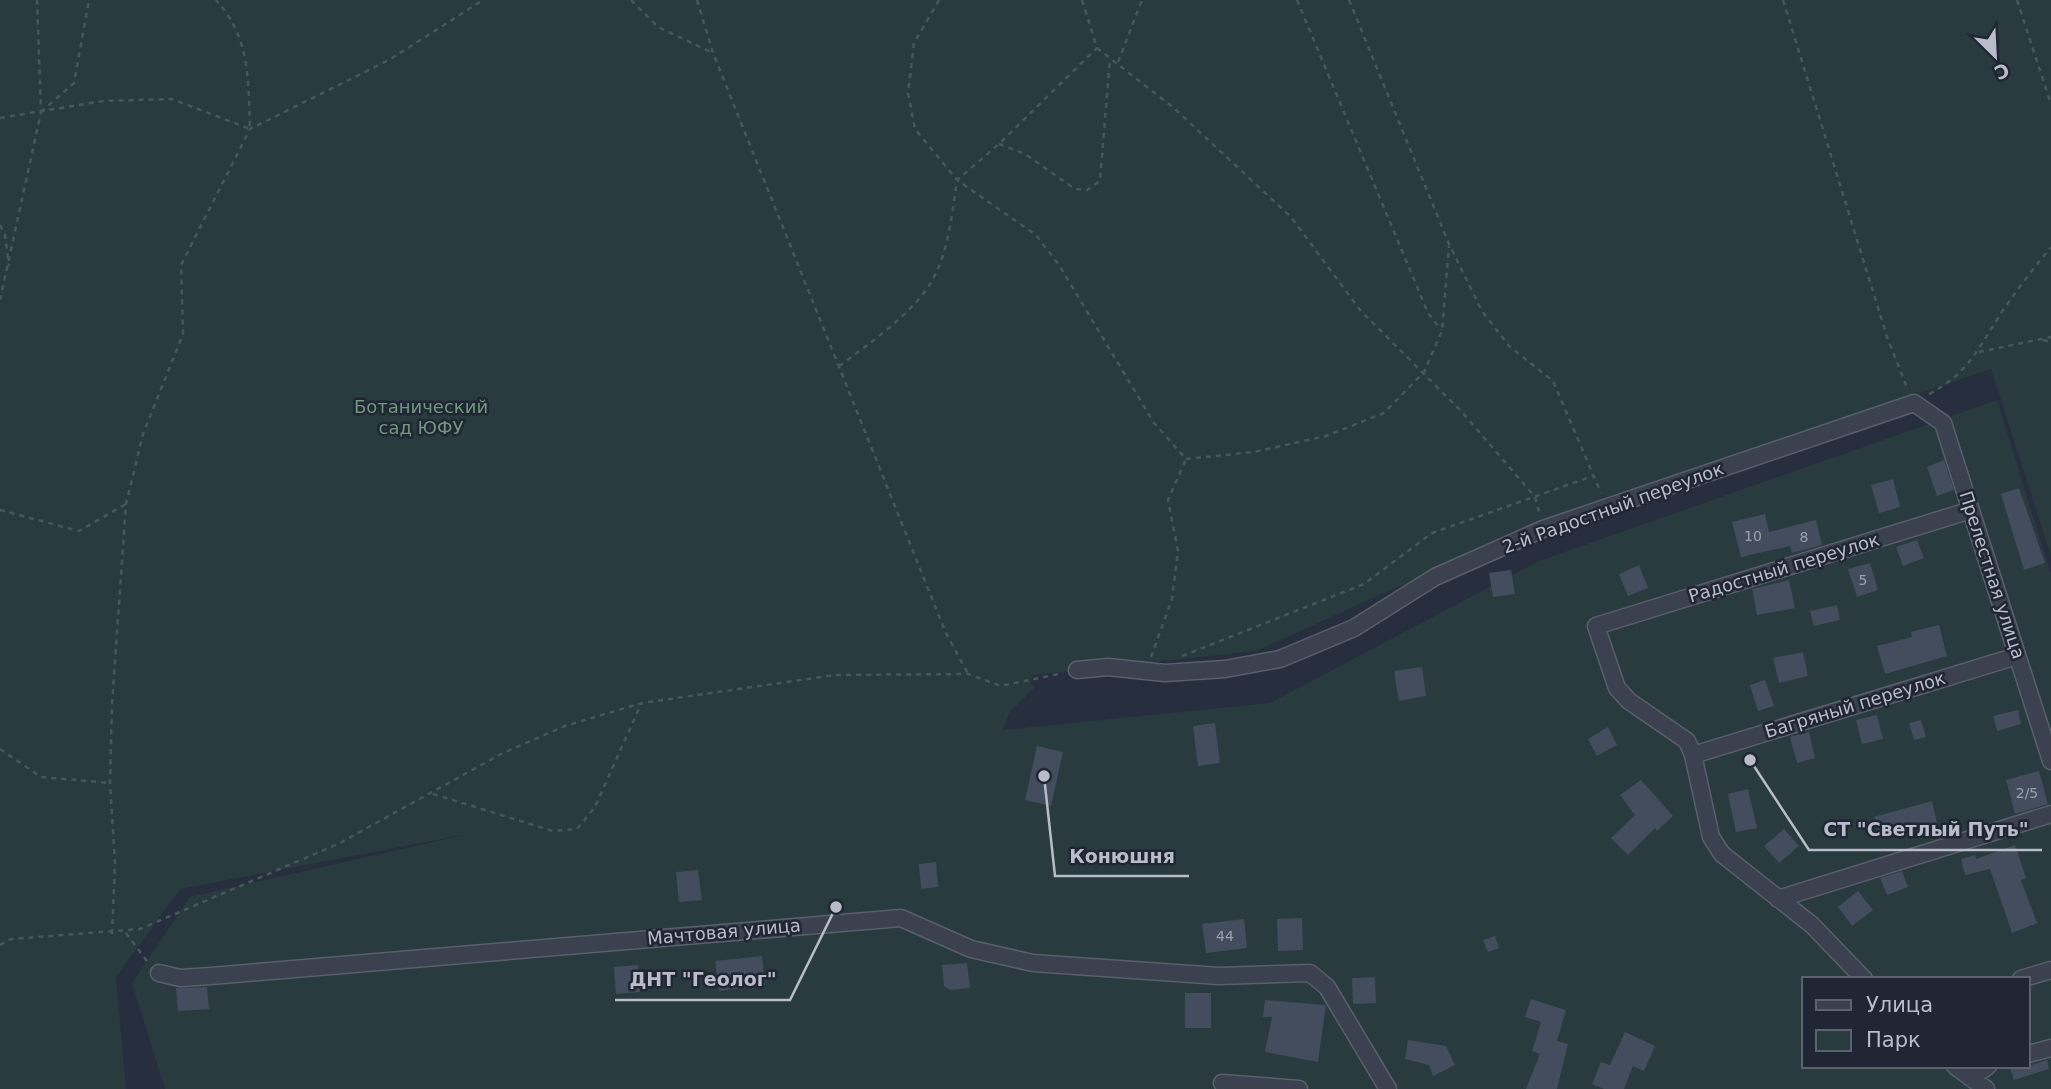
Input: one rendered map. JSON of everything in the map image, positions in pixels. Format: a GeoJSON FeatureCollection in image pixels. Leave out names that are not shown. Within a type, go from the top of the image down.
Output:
{"type":"FeatureCollection","features":[{"type":"Feature","properties":{"kind":"street","name":"Прелестная улица"},"geometry":{"type":"LineString","coordinates":[[1914,403],[1943,423],[2051,761]]}},
{"type":"Feature","properties":{"kind":"street","name":"2-й Радостный переулок"},"geometry":{"type":"LineString","coordinates":[[1077,670],[1108,667],[1165,673],[1225,668],[1280,659],[1354,628],[1436,577],[1543,529],[1914,403]]}},
{"type":"Feature","properties":{"kind":"street","name":"Радостный переулок"},"geometry":{"type":"LineString","coordinates":[[1693,755],[1687,741],[1629,701],[1617,688],[1597,626],[1971,510]]}},
{"type":"Feature","properties":{"kind":"street","name":"Багряный переулок"},"geometry":{"type":"LineString","coordinates":[[1693,755],[2017,656]]}},
{"type":"Feature","properties":{"kind":"street"},"geometry":{"type":"LineString","coordinates":[[1693,755],[1711,837],[1716,845],[1740,870],[1812,925],[1862,977]]}},
{"type":"Feature","properties":{"kind":"street"},"geometry":{"type":"LineString","coordinates":[[1778,899],[2051,814]]}},
{"type":"Feature","properties":{"kind":"street","name":"Мачтовая улица"},"geometry":{"type":"LineString","coordinates":[[159,973],[180,978],[211,976],[901,918],[971,949],[1033,963],[1219,976],[1310,973],[1327,987],[1388,1089]]}},
{"type":"Feature","properties":{"kind":"street"},"geometry":{"type":"LineString","coordinates":[[2028,977],[2051,970]]}},
{"type":"Feature","properties":{"kind":"street"},"geometry":{"type":"LineString","coordinates":[[2030,1053],[2051,1048]]}},
{"type":"Feature","properties":{"kind":"street"},"geometry":{"type":"LineString","coordinates":[[1958,1068],[1986,1089]]}},
{"type":"Feature","properties":{"kind":"street"},"geometry":{"type":"LineString","coordinates":[[1971,1077],[1985,1068]]}},
{"type":"Feature","properties":{"kind":"street"},"geometry":{"type":"LineString","coordinates":[[1222,1083],[1300,1089]]}},
{"type":"Feature","properties":{"kind":"path"},"geometry":{"type":"LineString","coordinates":[[0,300],[9,270],[41,113],[37,0]]}},
{"type":"Feature","properties":{"kind":"path"},"geometry":{"type":"LineString","coordinates":[[41,113],[74,83],[89,0]]}},
{"type":"Feature","properties":{"kind":"path"},"geometry":{"type":"LineString","coordinates":[[112,934],[115,863],[110,783],[126,504],[143,434],[183,334],[181,265],[250,129],[248,74],[241,34],[216,0]]}},
{"type":"Feature","properties":{"kind":"path"},"geometry":{"type":"LineString","coordinates":[[0,118],[103,101],[172,99],[250,129],[389,60],[483,0]]}},
{"type":"Feature","properties":{"kind":"path"},"geometry":{"type":"LineString","coordinates":[[631,0],[658,27],[713,53]]}},
{"type":"Feature","properties":{"kind":"path"},"geometry":{"type":"LineString","coordinates":[[697,0],[713,53],[945,631],[968,674]]}},
{"type":"Feature","properties":{"kind":"path"},"geometry":{"type":"LineString","coordinates":[[939,0],[914,43],[908,93],[915,129],[957,180],[1036,235],[1059,265],[1154,422],[1186,459]]}},
{"type":"Feature","properties":{"kind":"path"},"geometry":{"type":"LineString","coordinates":[[1082,0],[1097,48],[1175,109],[1291,216],[1360,310],[1424,372],[1535,498],[1543,529]]}},
{"type":"Feature","properties":{"kind":"path"},"geometry":{"type":"LineString","coordinates":[[1117,64],[1142,0]]}},
{"type":"Feature","properties":{"kind":"path"},"geometry":{"type":"LineString","coordinates":[[1297,0],[1428,313],[1442,331]]}},
{"type":"Feature","properties":{"kind":"path"},"geometry":{"type":"LineString","coordinates":[[1171,660],[1364,584],[1432,533],[1594,476],[1553,381],[1509,346],[1482,311],[1449,244],[1349,0]]}},
{"type":"Feature","properties":{"kind":"path"},"geometry":{"type":"LineString","coordinates":[[1783,0],[1888,337],[1914,403],[1950,383],[1979,352],[1997,319],[2051,247]]}},
{"type":"Feature","properties":{"kind":"path"},"geometry":{"type":"LineString","coordinates":[[2017,0],[2051,104]]}},
{"type":"Feature","properties":{"kind":"path"},"geometry":{"type":"LineString","coordinates":[[839,366],[891,328],[933,280],[950,228],[957,180],[999,144],[1097,48]]}},
{"type":"Feature","properties":{"kind":"path"},"geometry":{"type":"LineString","coordinates":[[999,144],[1025,154],[1075,189],[1087,190],[1100,181],[1110,58]]}},
{"type":"Feature","properties":{"kind":"path"},"geometry":{"type":"LineString","coordinates":[[0,225],[5,234],[9,270]]}},
{"type":"Feature","properties":{"kind":"path"},"geometry":{"type":"LineString","coordinates":[[1186,459],[1254,452],[1325,436],[1384,413],[1424,372],[1442,331],[1449,244]]}},
{"type":"Feature","properties":{"kind":"path"},"geometry":{"type":"LineString","coordinates":[[1979,352],[2051,337]]}},
{"type":"Feature","properties":{"kind":"path"},"geometry":{"type":"LineString","coordinates":[[2043,340],[2051,342]]}},
{"type":"Feature","properties":{"kind":"path"},"geometry":{"type":"LineString","coordinates":[[1147,671],[1172,598],[1178,551],[1168,500],[1186,459]]}},
{"type":"Feature","properties":{"kind":"path"},"geometry":{"type":"LineString","coordinates":[[0,510],[79,531],[126,504]]}},
{"type":"Feature","properties":{"kind":"path"},"geometry":{"type":"LineString","coordinates":[[0,944],[11,939],[112,934],[140,929],[338,844],[433,794],[501,754],[565,726],[642,703],[835,675],[968,674],[1001,686],[1077,670]]}},
{"type":"Feature","properties":{"kind":"path"},"geometry":{"type":"LineString","coordinates":[[433,794],[553,831],[576,829],[595,807],[642,703]]}},
{"type":"Feature","properties":{"kind":"path"},"geometry":{"type":"LineString","coordinates":[[0,749],[41,777],[110,783]]}},
{"type":"Feature","properties":{"kind":"path"},"geometry":{"type":"LineString","coordinates":[[125,932],[147,963],[159,973]]}},
{"type":"Feature","properties":{"kind":"green space","name":"Ботанический сад ЮФУ"},"geometry":{"type":"Polygon","coordinates":[[[0,0],[2051,0],[2051,556],[1991,369],[1527,528],[1256,651],[1033,675],[1031,684],[1035,687],[1009,713],[1003,730],[1270,703],[1539,561],[1997,400],[2051,574],[2051,1089],[165,1089],[132,983],[190,897],[468,834],[180,889],[116,977],[126,1089],[0,1089],[0,0]]]}},
{"type":"Feature","properties":{"kind":"building"},"geometry":{"type":"Polygon","coordinates":[[[1944,460],[1954,490],[1937,496],[1927,467],[1944,460]]]}},
{"type":"Feature","properties":{"kind":"building"},"geometry":{"type":"Polygon","coordinates":[[[1893,479],[1900,507],[1879,513],[1871,485],[1893,479]]]}},
{"type":"Feature","properties":{"kind":"building"},"geometry":{"type":"Polygon","coordinates":[[[2019,488],[2045,563],[2024,570],[2001,494],[2019,488]]]}},
{"type":"Feature","properties":{"kind":"building"},"geometry":{"type":"Polygon","coordinates":[[[1765,514],[1769,532],[1816,520],[1822,545],[1792,553],[1790,546],[1741,557],[1732,522],[1765,514]]]}},
{"type":"Feature","properties":{"kind":"building"},"geometry":{"type":"Polygon","coordinates":[[[1917,540],[1924,558],[1903,566],[1896,547],[1917,540]]]}},
{"type":"Feature","properties":{"kind":"building"},"geometry":{"type":"Polygon","coordinates":[[[1870,563],[1878,590],[1857,597],[1848,569],[1870,563]]]}},
{"type":"Feature","properties":{"kind":"building"},"geometry":{"type":"Polygon","coordinates":[[[1639,565],[1648,588],[1628,596],[1619,574],[1639,565]]]}},
{"type":"Feature","properties":{"kind":"building"},"geometry":{"type":"Polygon","coordinates":[[[1511,570],[1515,594],[1493,597],[1489,573],[1511,570]]]}},
{"type":"Feature","properties":{"kind":"building"},"geometry":{"type":"Polygon","coordinates":[[[1789,580],[1795,608],[1757,615],[1752,589],[1789,580]]]}},
{"type":"Feature","properties":{"kind":"building"},"geometry":{"type":"Polygon","coordinates":[[[1837,605],[1840,620],[1814,626],[1810,611],[1837,605]]]}},
{"type":"Feature","properties":{"kind":"building"},"geometry":{"type":"Polygon","coordinates":[[[1939,625],[1947,656],[1885,674],[1877,646],[1912,637],[1911,632],[1939,625]]]}},
{"type":"Feature","properties":{"kind":"building"},"geometry":{"type":"Polygon","coordinates":[[[1803,652],[1808,676],[1779,683],[1773,658],[1803,652]]]}},
{"type":"Feature","properties":{"kind":"building"},"geometry":{"type":"Polygon","coordinates":[[[1422,667],[1426,696],[1399,701],[1394,671],[1422,667]]]}},
{"type":"Feature","properties":{"kind":"building"},"geometry":{"type":"Polygon","coordinates":[[[1765,680],[1774,706],[1758,711],[1750,685],[1765,680]]]}},
{"type":"Feature","properties":{"kind":"building"},"geometry":{"type":"Polygon","coordinates":[[[2018,710],[2021,724],[1997,731],[1993,716],[2018,710]]]}},
{"type":"Feature","properties":{"kind":"building"},"geometry":{"type":"Polygon","coordinates":[[[1877,715],[1883,739],[1862,744],[1856,720],[1877,715]]]}},
{"type":"Feature","properties":{"kind":"building"},"geometry":{"type":"Polygon","coordinates":[[[1921,720],[1926,737],[1914,740],[1909,723],[1921,720]]]}},
{"type":"Feature","properties":{"kind":"building"},"geometry":{"type":"Polygon","coordinates":[[[1215,723],[1220,763],[1198,766],[1193,726],[1215,723]]]}},
{"type":"Feature","properties":{"kind":"building"},"geometry":{"type":"Polygon","coordinates":[[[1608,727],[1617,745],[1597,756],[1588,739],[1608,727]]]}},
{"type":"Feature","properties":{"kind":"building"},"geometry":{"type":"Polygon","coordinates":[[[1809,732],[1815,758],[1797,763],[1790,737],[1809,732]]]}},
{"type":"Feature","properties":{"kind":"building"},"geometry":{"type":"Polygon","coordinates":[[[1037,746],[1063,752],[1051,806],[1025,800],[1037,746]]]}},
{"type":"Feature","properties":{"kind":"building"},"geometry":{"type":"Polygon","coordinates":[[[2039,771],[2048,804],[2015,814],[2006,780],[2039,771]]]}},
{"type":"Feature","properties":{"kind":"building"},"geometry":{"type":"Polygon","coordinates":[[[1641,780],[1673,816],[1657,831],[1655,828],[1628,855],[1611,838],[1635,815],[1620,795],[1641,780]]]}},
{"type":"Feature","properties":{"kind":"building"},"geometry":{"type":"Polygon","coordinates":[[[1748,789],[1757,828],[1736,832],[1728,794],[1748,789]]]}},
{"type":"Feature","properties":{"kind":"building"},"geometry":{"type":"Polygon","coordinates":[[[1932,801],[1937,823],[1881,838],[1874,817],[1932,801]]]}},
{"type":"Feature","properties":{"kind":"building"},"geometry":{"type":"Polygon","coordinates":[[[1784,829],[1799,846],[1779,863],[1764,846],[1784,829]]]}},
{"type":"Feature","properties":{"kind":"building"},"geometry":{"type":"Polygon","coordinates":[[[2015,845],[2026,878],[2021,880],[2037,923],[2012,933],[1990,869],[1965,875],[1961,859],[1975,855],[1976,859],[2015,845]]]}},
{"type":"Feature","properties":{"kind":"building"},"geometry":{"type":"Polygon","coordinates":[[[936,862],[938,887],[921,889],[919,864],[936,862]]]}},
{"type":"Feature","properties":{"kind":"building"},"geometry":{"type":"Polygon","coordinates":[[[698,870],[702,900],[679,902],[676,872],[698,870]]]}},
{"type":"Feature","properties":{"kind":"building"},"geometry":{"type":"Polygon","coordinates":[[[1902,871],[1908,887],[1887,895],[1880,878],[1902,871]]]}},
{"type":"Feature","properties":{"kind":"building"},"geometry":{"type":"Polygon","coordinates":[[[1858,891],[1873,910],[1852,926],[1838,907],[1858,891]]]}},
{"type":"Feature","properties":{"kind":"building"},"geometry":{"type":"Polygon","coordinates":[[[1302,918],[1303,950],[1278,951],[1277,919],[1302,918]]]}},
{"type":"Feature","properties":{"kind":"building"},"geometry":{"type":"Polygon","coordinates":[[[1244,919],[1247,948],[1206,953],[1202,924],[1244,919]]]}},
{"type":"Feature","properties":{"kind":"building"},"geometry":{"type":"Polygon","coordinates":[[[1495,936],[1499,948],[1488,952],[1483,940],[1495,936]]]}},
{"type":"Feature","properties":{"kind":"building"},"geometry":{"type":"Polygon","coordinates":[[[762,956],[765,985],[719,991],[715,961],[762,956]]]}},
{"type":"Feature","properties":{"kind":"building"},"geometry":{"type":"Polygon","coordinates":[[[967,963],[970,988],[950,990],[944,986],[942,965],[967,963]]]}},
{"type":"Feature","properties":{"kind":"building"},"geometry":{"type":"Polygon","coordinates":[[[638,965],[640,992],[616,994],[614,967],[638,965]]]}},
{"type":"Feature","properties":{"kind":"building"},"geometry":{"type":"Polygon","coordinates":[[[1375,977],[1376,1003],[1353,1004],[1352,978],[1375,977]]]}},
{"type":"Feature","properties":{"kind":"building"},"geometry":{"type":"Polygon","coordinates":[[[207,987],[209,1009],[178,1011],[176,988],[207,987]]]}},
{"type":"Feature","properties":{"kind":"building"},"geometry":{"type":"Polygon","coordinates":[[[1185,993],[1211,993],[1211,1028],[1185,1028],[1185,993]]]}},
{"type":"Feature","properties":{"kind":"building"},"geometry":{"type":"Polygon","coordinates":[[[1531,999],[1566,1010],[1557,1041],[1568,1044],[1557,1089],[1526,1089],[1540,1054],[1532,1051],[1541,1022],[1525,1017],[1531,999]]]}},
{"type":"Feature","properties":{"kind":"building"},"geometry":{"type":"Polygon","coordinates":[[[1265,1000],[1326,1005],[1318,1062],[1265,1052],[1272,1017],[1263,1017],[1265,1000]]]}},
{"type":"Feature","properties":{"kind":"building"},"geometry":{"type":"Polygon","coordinates":[[[1625,1032],[1655,1046],[1644,1071],[1633,1066],[1624,1089],[1604,1089],[1592,1084],[1601,1062],[1610,1065],[1625,1032]]]}},
{"type":"Feature","properties":{"kind":"building"},"geometry":{"type":"Polygon","coordinates":[[[1408,1040],[1446,1046],[1455,1065],[1433,1076],[1429,1065],[1405,1059],[1408,1040]]]}},
{"type":"Feature","properties":{"kind":"building"},"geometry":{"type":"Polygon","coordinates":[[[2047,1060],[2049,1069],[2014,1080],[2010,1068],[2030,1068],[2030,1065],[2047,1060]]]}},
{"type":"Feature","properties":{"kind":"place","name":"СТ \"Светлый Путь\""},"geometry":{"type":"Point","coordinates":[1750,760]}},
{"type":"Feature","properties":{"kind":"place","name":"Конюшня"},"geometry":{"type":"Point","coordinates":[1044,776]}},
{"type":"Feature","properties":{"kind":"place","name":"ДНТ \"Геолог\""},"geometry":{"type":"Point","coordinates":[836,907]}}]}
